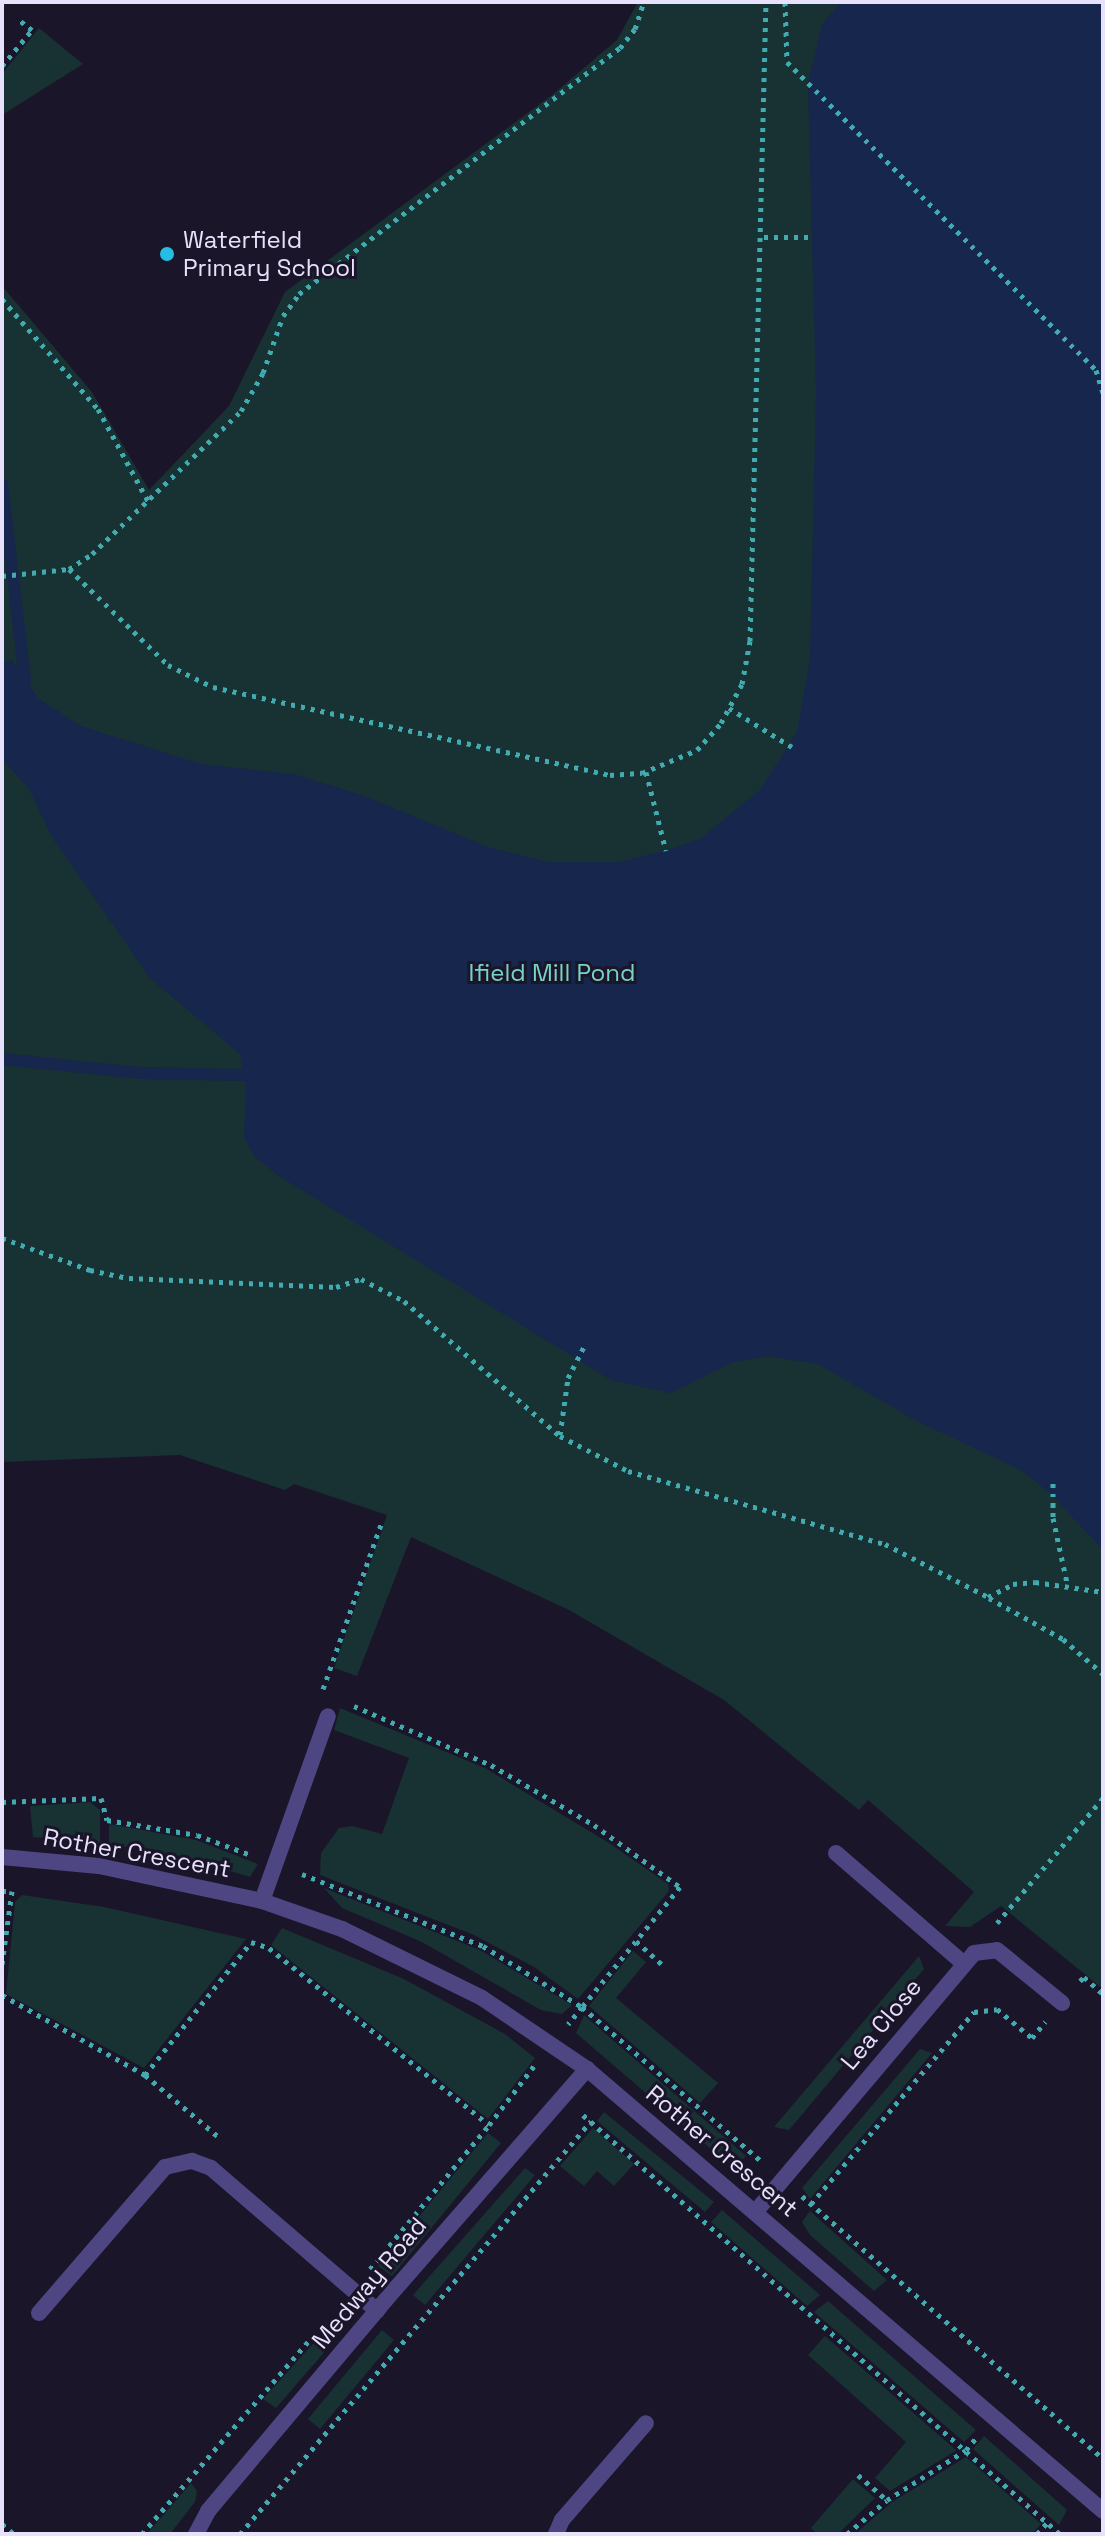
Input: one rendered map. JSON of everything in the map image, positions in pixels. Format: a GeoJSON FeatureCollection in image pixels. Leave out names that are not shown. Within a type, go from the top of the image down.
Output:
{"type":"FeatureCollection","features":[{"type":"Feature","properties":{"kind":"street"},"geometry":{"type":"LineString","coordinates":[[262,1901],[328,1716]]}},
{"type":"Feature","properties":{"kind":"street"},"geometry":{"type":"LineString","coordinates":[[836,1853],[963,1963]]}},
{"type":"Feature","properties":{"kind":"street","name":"Rother Crescent"},"geometry":{"type":"LineString","coordinates":[[2,1857],[125,1871],[262,1901],[420,1964],[552,2041],[757,2210],[993,2419],[1103,2511]]}},
{"type":"Feature","properties":{"kind":"street"},"geometry":{"type":"LineString","coordinates":[[985,1948],[1011,1960],[1062,2003]]}},
{"type":"Feature","properties":{"kind":"street","name":"Lea Close"},"geometry":{"type":"LineString","coordinates":[[757,2210],[963,1963],[985,1948]]}},
{"type":"Feature","properties":{"kind":"street","name":"Medway Road"},"geometry":{"type":"LineString","coordinates":[[196,2534],[208,2511],[559,2096],[587,2069]]}},
{"type":"Feature","properties":{"kind":"street"},"geometry":{"type":"LineString","coordinates":[[39,2313],[165,2167],[192,2161],[211,2168],[354,2288],[377,2311]]}},
{"type":"Feature","properties":{"kind":"street"},"geometry":{"type":"LineString","coordinates":[[556,2534],[562,2520],[646,2423]]}},
{"type":"Feature","properties":{"kind":"path"},"geometry":{"type":"LineString","coordinates":[[2,576],[69,569],[148,501],[241,411],[263,373],[283,316],[299,294],[620,48],[635,29],[644,2]]}},
{"type":"Feature","properties":{"kind":"path"},"geometry":{"type":"LineString","coordinates":[[69,569],[187,678],[610,775],[646,772],[697,750],[729,708],[742,684],[750,641],[764,237],[766,2]]}},
{"type":"Feature","properties":{"kind":"path"},"geometry":{"type":"LineString","coordinates":[[785,2],[787,62],[1096,370],[1103,393]]}},
{"type":"Feature","properties":{"kind":"path"},"geometry":{"type":"LineString","coordinates":[[2,66],[32,30],[19,20]]}},
{"type":"Feature","properties":{"kind":"path"},"geometry":{"type":"LineString","coordinates":[[764,237],[809,237]]}},
{"type":"Feature","properties":{"kind":"path"},"geometry":{"type":"LineString","coordinates":[[2,299],[98,409],[148,501]]}},
{"type":"Feature","properties":{"kind":"path"},"geometry":{"type":"LineString","coordinates":[[729,708],[792,747]]}},
{"type":"Feature","properties":{"kind":"path"},"geometry":{"type":"LineString","coordinates":[[646,772],[666,851]]}},
{"type":"Feature","properties":{"kind":"path"},"geometry":{"type":"LineString","coordinates":[[2,1238],[90,1270],[129,1278],[336,1287],[361,1279],[404,1301],[560,1436],[628,1471],[885,1544],[1063,1639],[1103,1674]]}},
{"type":"Feature","properties":{"kind":"path"},"geometry":{"type":"LineString","coordinates":[[560,1436],[568,1378],[584,1347]]}},
{"type":"Feature","properties":{"kind":"path"},"geometry":{"type":"LineString","coordinates":[[1053,1483],[1053,1518],[1067,1583]]}},
{"type":"Feature","properties":{"kind":"path"},"geometry":{"type":"LineString","coordinates":[[382,1521],[321,1694],[491,1765],[654,1865],[680,1887],[582,2007],[1103,2459]]}},
{"type":"Feature","properties":{"kind":"path"},"geometry":{"type":"LineString","coordinates":[[988,1597],[1013,1584],[1067,1583],[1103,1592]]}},
{"type":"Feature","properties":{"kind":"path"},"geometry":{"type":"LineString","coordinates":[[328,1716],[334,1699]]}},
{"type":"Feature","properties":{"kind":"path"},"geometry":{"type":"LineString","coordinates":[[985,1948],[991,1930],[1103,1798]]}},
{"type":"Feature","properties":{"kind":"path"},"geometry":{"type":"LineString","coordinates":[[2,1891],[12,1891],[2,1964]]}},
{"type":"Feature","properties":{"kind":"path"},"geometry":{"type":"LineString","coordinates":[[636,1941],[665,1967]]}},
{"type":"Feature","properties":{"kind":"path"},"geometry":{"type":"LineString","coordinates":[[811,2204],[974,2012],[997,2009],[1032,2038],[1084,1977],[1103,1994]]}},
{"type":"Feature","properties":{"kind":"path"},"geometry":{"type":"LineString","coordinates":[[2,1995],[145,2075],[230,2146],[211,2168]]}},
{"type":"Feature","properties":{"kind":"path"},"geometry":{"type":"LineString","coordinates":[[531,2069],[1060,2534]]}},
{"type":"Feature","properties":{"kind":"path"},"geometry":{"type":"LineString","coordinates":[[240,2534],[591,2121]]}},
{"type":"Feature","properties":{"kind":"path"},"geometry":{"type":"LineString","coordinates":[[142,2534],[354,2288],[489,2125]]}},
{"type":"Feature","properties":{"kind":"path"},"geometry":{"type":"LineString","coordinates":[[847,2534],[887,2500],[966,2450],[993,2419]]}},
{"type":"Feature","properties":{"kind":"path"},"geometry":{"type":"LineString","coordinates":[[858,2475],[887,2500]]}},
{"type":"Feature","properties":{"kind":"path"},"geometry":{"type":"LineString","coordinates":[[1037,2534],[1047,2523]]}},
{"type":"Feature","properties":{"kind":"path"},"geometry":{"type":"LineString","coordinates":[[2,2524],[14,2534]]}},
{"type":"Feature","properties":{"kind":"green space","name":"Ifield Mill Pond"},"geometry":{"type":"Polygon","coordinates":[[[638,2],[1103,2],[1103,1989],[1001,1906],[970,1927],[945,1926],[974,1892],[868,1800],[859,1810],[724,1700],[569,1610],[411,1537],[357,1676],[334,1668],[387,1515],[294,1484],[285,1490],[180,1455],[2,1462],[2,286],[92,392],[149,490],[229,406],[285,292],[552,95],[617,40],[638,2]]]}},
{"type":"Feature","properties":{"kind":"green space"},"geometry":{"type":"Polygon","coordinates":[[[39,28],[83,64],[2,115],[2,74],[39,28]]]}},
{"type":"Feature","properties":{"kind":"green space"},"geometry":{"type":"Polygon","coordinates":[[[340,1708],[485,1768],[609,1843],[668,1884],[669,1891],[578,1999],[534,1967],[474,1935],[320,1875],[321,1853],[339,1828],[352,1826],[382,1834],[409,1758],[334,1730],[340,1708]]]}},
{"type":"Feature","properties":{"kind":"green space"},"geometry":{"type":"Polygon","coordinates":[[[90,1802],[100,1810],[100,1843],[33,1837],[30,1806],[90,1802]]]}},
{"type":"Feature","properties":{"kind":"green space"},"geometry":{"type":"Polygon","coordinates":[[[109,1824],[196,1840],[258,1864],[250,1877],[180,1856],[109,1844],[109,1824]]]}},
{"type":"Feature","properties":{"kind":"green space"},"geometry":{"type":"Polygon","coordinates":[[[324,1888],[480,1950],[572,2005],[562,2014],[541,2010],[422,1942],[342,1908],[324,1888]]]}},
{"type":"Feature","properties":{"kind":"green space"},"geometry":{"type":"Polygon","coordinates":[[[22,1895],[104,1907],[246,1939],[144,2068],[6,1994],[15,1902],[22,1895]]]}},
{"type":"Feature","properties":{"kind":"green space"},"geometry":{"type":"Polygon","coordinates":[[[282,1928],[404,1979],[505,2034],[535,2058],[488,2119],[271,1945],[282,1928]]]}},
{"type":"Feature","properties":{"kind":"green space"},"geometry":{"type":"Polygon","coordinates":[[[633,1951],[646,1962],[616,1998],[718,2083],[700,2103],[589,2006],[633,1951]]]}},
{"type":"Feature","properties":{"kind":"green space"},"geometry":{"type":"Polygon","coordinates":[[[919,1956],[924,1969],[789,2130],[774,2127],[919,1956]]]}},
{"type":"Feature","properties":{"kind":"green space"},"geometry":{"type":"Polygon","coordinates":[[[584,2015],[746,2156],[739,2164],[726,2162],[576,2033],[584,2015]]]}},
{"type":"Feature","properties":{"kind":"green space"},"geometry":{"type":"Polygon","coordinates":[[[920,2049],[932,2053],[810,2199],[802,2188],[920,2049]]]}},
{"type":"Feature","properties":{"kind":"green space"},"geometry":{"type":"Polygon","coordinates":[[[604,2112],[714,2202],[705,2212],[597,2121],[604,2112]]]}},
{"type":"Feature","properties":{"kind":"green space"},"geometry":{"type":"Polygon","coordinates":[[[593,2128],[634,2164],[614,2186],[597,2171],[584,2186],[560,2166],[593,2128]]]}},
{"type":"Feature","properties":{"kind":"green space"},"geometry":{"type":"Polygon","coordinates":[[[488,2133],[501,2143],[392,2276],[378,2266],[488,2133]]]}},
{"type":"Feature","properties":{"kind":"green space"},"geometry":{"type":"Polygon","coordinates":[[[525,2168],[535,2175],[425,2305],[413,2295],[525,2168]]]}},
{"type":"Feature","properties":{"kind":"green space"},"geometry":{"type":"Polygon","coordinates":[[[722,2210],[820,2295],[807,2306],[711,2222],[722,2210]]]}},
{"type":"Feature","properties":{"kind":"green space"},"geometry":{"type":"Polygon","coordinates":[[[810,2211],[887,2280],[874,2291],[810,2235],[802,2222],[810,2211]]]}},
{"type":"Feature","properties":{"kind":"green space"},"geometry":{"type":"Polygon","coordinates":[[[828,2301],[976,2430],[964,2442],[814,2312],[828,2301]]]}},
{"type":"Feature","properties":{"kind":"green space"},"geometry":{"type":"Polygon","coordinates":[[[348,2305],[340,2334],[276,2408],[263,2399],[348,2305]]]}},
{"type":"Feature","properties":{"kind":"green space"},"geometry":{"type":"Polygon","coordinates":[[[382,2330],[394,2340],[320,2429],[308,2419],[382,2330]]]}},
{"type":"Feature","properties":{"kind":"green space"},"geometry":{"type":"Polygon","coordinates":[[[825,2336],[957,2450],[890,2491],[875,2478],[906,2442],[808,2355],[825,2336]]]}},
{"type":"Feature","properties":{"kind":"green space"},"geometry":{"type":"Polygon","coordinates":[[[984,2436],[1067,2510],[1059,2525],[973,2449],[984,2436]]]}},
{"type":"Feature","properties":{"kind":"green space"},"geometry":{"type":"Polygon","coordinates":[[[966,2457],[1041,2524],[1032,2534],[855,2534],[892,2502],[966,2457]]]}},
{"type":"Feature","properties":{"kind":"green space"},"geometry":{"type":"Polygon","coordinates":[[[853,2479],[875,2498],[838,2534],[817,2534],[811,2528],[853,2479]]]}},
{"type":"Feature","properties":{"kind":"green space"},"geometry":{"type":"Polygon","coordinates":[[[191,2483],[197,2491],[195,2502],[170,2534],[147,2534],[191,2483]]]}},
{"type":"Feature","properties":{"kind":"water"},"geometry":{"type":"Polygon","coordinates":[[[841,2],[1103,2],[1103,1550],[1049,1492],[1021,1470],[915,1420],[818,1364],[768,1356],[733,1362],[671,1393],[611,1380],[279,1176],[254,1156],[244,1137],[246,1092],[240,1054],[150,978],[52,837],[29,789],[2,759],[2,663],[12,660],[39,699],[81,726],[201,764],[293,774],[362,795],[488,847],[548,862],[619,862],[671,849],[700,839],[760,790],[797,732],[810,660],[816,392],[808,84],[822,24],[841,2]]]}},
{"type":"Feature","properties":{"kind":"waterway"},"geometry":{"type":"LineString","coordinates":[[2,484],[25,681]]}},
{"type":"Feature","properties":{"kind":"waterway"},"geometry":{"type":"LineString","coordinates":[[2,1059],[141,1073],[246,1075]]}},
{"type":"Feature","properties":{"kind":"place","name":"Waterfield Primary School"},"geometry":{"type":"Point","coordinates":[167,254]}}]}
